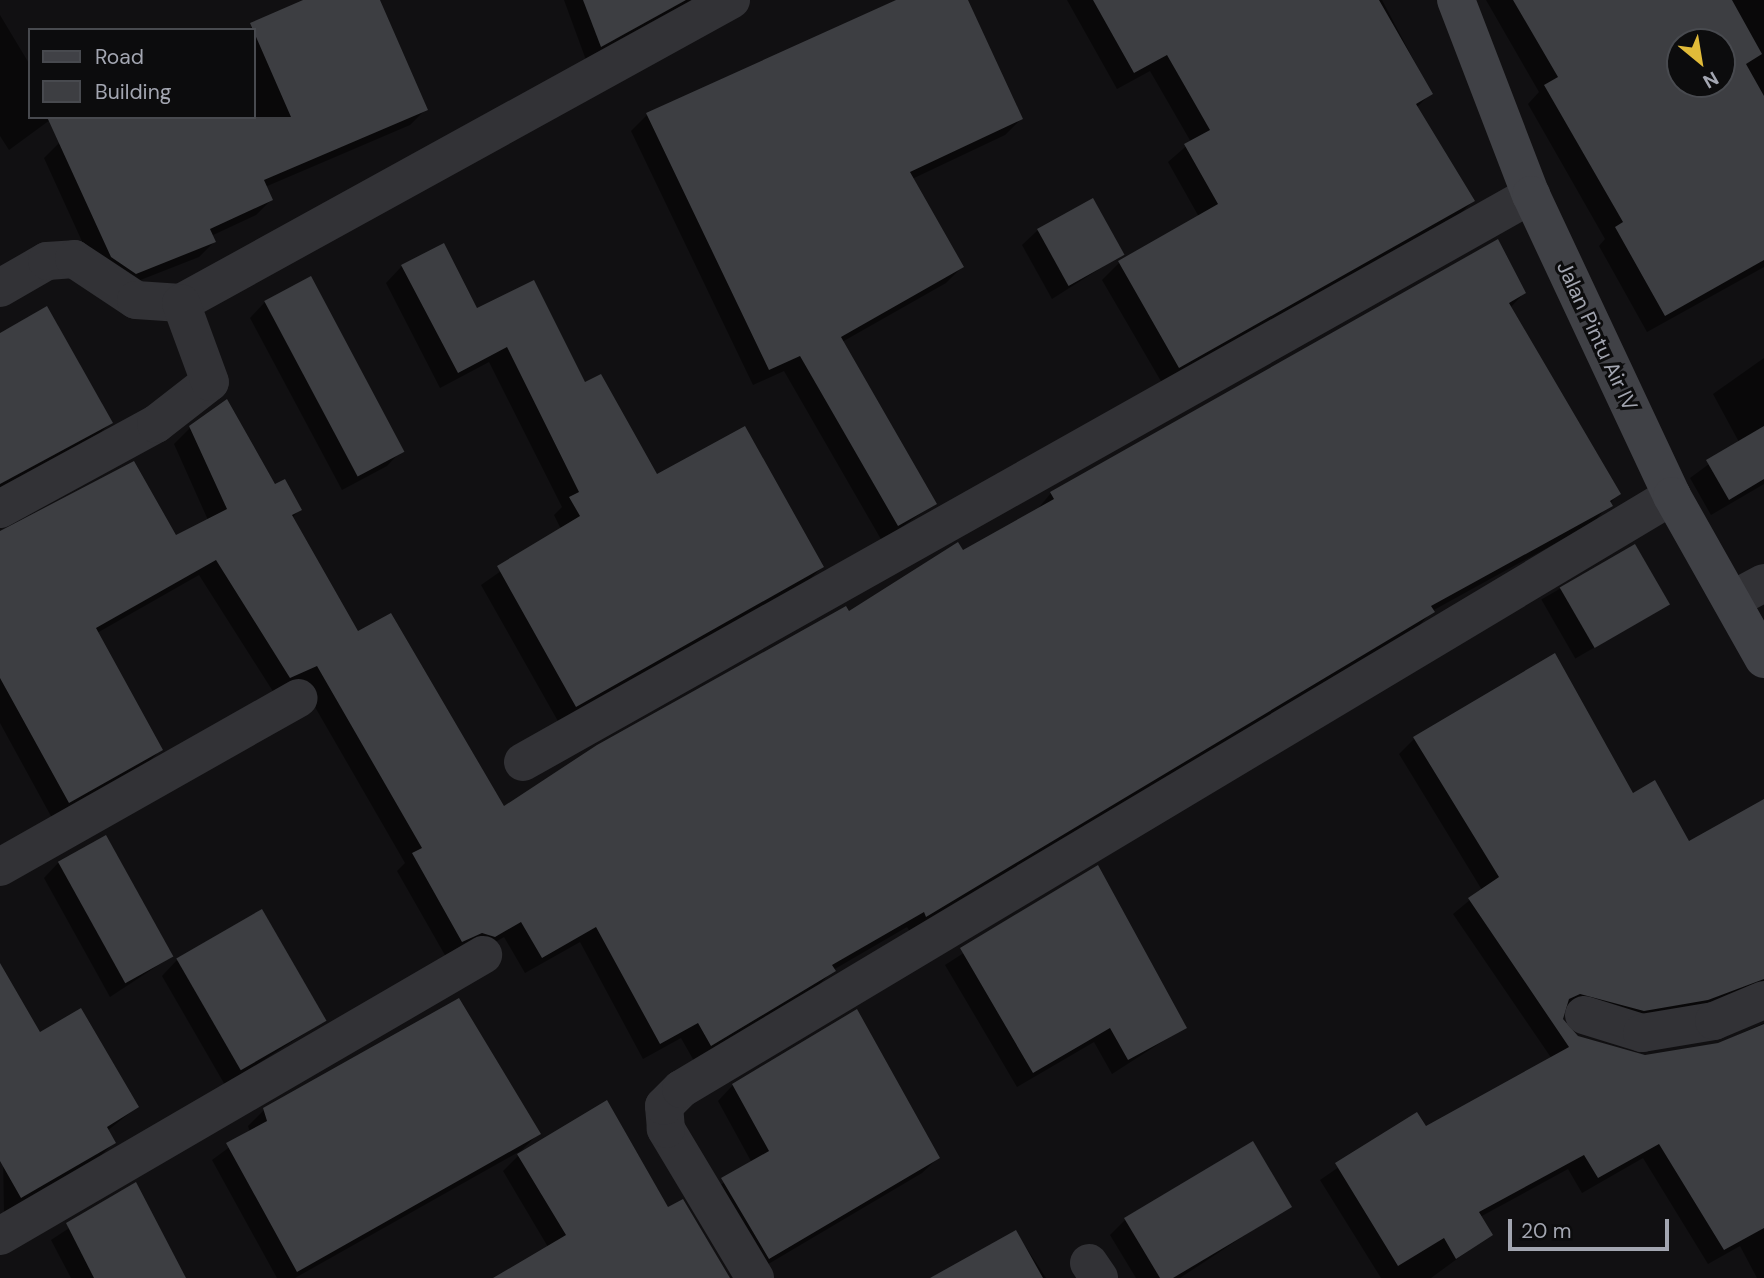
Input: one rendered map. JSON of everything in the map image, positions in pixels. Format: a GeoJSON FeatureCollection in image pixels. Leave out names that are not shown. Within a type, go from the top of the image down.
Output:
{"type":"FeatureCollection","features":[{"type":"Feature","properties":{"kind":"main road","name":"Jalan Pintu Air IV"},"geometry":{"type":"LineString","coordinates":[[1456,0],[1531,195],[1672,496],[1748,592],[1764,659]]}},
{"type":"Feature","properties":{"kind":"street"},"geometry":{"type":"LineString","coordinates":[[0,288],[47,261],[74,259],[136,300],[181,303],[731,0]]}},
{"type":"Feature","properties":{"kind":"street"},"geometry":{"type":"LineString","coordinates":[[523,762],[1531,195]]}},
{"type":"Feature","properties":{"kind":"street"},"geometry":{"type":"LineString","coordinates":[[0,509],[156,424],[210,382],[181,303]]}},
{"type":"Feature","properties":{"kind":"street"},"geometry":{"type":"LineString","coordinates":[[755,1278],[666,1129],[664,1106],[681,1089],[1672,496]]}},
{"type":"Feature","properties":{"kind":"street"},"geometry":{"type":"LineString","coordinates":[[0,867],[299,698]]}},
{"type":"Feature","properties":{"kind":"street"},"geometry":{"type":"LineString","coordinates":[[0,1236],[483,955]]}},
{"type":"Feature","properties":{"kind":"street"},"geometry":{"type":"LineString","coordinates":[[1584,1015],[1642,1033],[1714,1021],[1764,1000]]}},
{"type":"Feature","properties":{"kind":"building"},"geometry":{"type":"Polygon","coordinates":[[[303,0],[380,0],[428,110],[264,180],[273,200],[210,229],[216,242],[136,274],[111,257],[48,119],[291,117],[256,37],[256,28],[252,28],[250,23],[303,0]]]}},
{"type":"Feature","properties":{"kind":"building"},"geometry":{"type":"Polygon","coordinates":[[[583,0],[686,0],[601,47],[583,0]]]}},
{"type":"Feature","properties":{"kind":"building"},"geometry":{"type":"Polygon","coordinates":[[[896,0],[968,0],[1023,119],[910,172],[964,267],[841,337],[937,504],[898,526],[800,356],[769,370],[646,113],[896,0]]]}},
{"type":"Feature","properties":{"kind":"building"},"geometry":{"type":"Polygon","coordinates":[[[1093,0],[1379,0],[1433,94],[1416,104],[1475,201],[1179,368],[1118,261],[1218,204],[1184,144],[1210,130],[1167,55],[1134,73],[1093,0]]]}},
{"type":"Feature","properties":{"kind":"building"},"geometry":{"type":"Polygon","coordinates":[[[1513,0],[1732,0],[1762,54],[1746,64],[1764,96],[1764,260],[1665,316],[1615,227],[1623,222],[1544,85],[1558,77],[1513,0]]]}},
{"type":"Feature","properties":{"kind":"building"},"geometry":{"type":"Polygon","coordinates":[[[1093,198],[1125,255],[1069,286],[1037,229],[1093,198]]]}},
{"type":"Feature","properties":{"kind":"building"},"geometry":{"type":"Polygon","coordinates":[[[1498,239],[1526,293],[1509,303],[1621,494],[1610,501],[1613,506],[1431,606],[1435,612],[926,917],[924,912],[832,965],[836,971],[711,1046],[698,1023],[660,1044],[596,927],[542,958],[521,922],[495,937],[482,933],[462,942],[412,853],[422,848],[317,666],[290,678],[216,560],[96,628],[163,750],[69,803],[0,678],[0,531],[134,461],[176,535],[227,509],[189,426],[227,399],[275,484],[285,479],[302,510],[292,515],[358,631],[391,613],[504,806],[597,745],[846,606],[849,611],[958,542],[963,550],[1054,499],[1050,492],[1498,239]]]}},
{"type":"Feature","properties":{"kind":"building"},"geometry":{"type":"Polygon","coordinates":[[[444,243],[477,308],[534,280],[585,382],[601,374],[657,474],[745,426],[824,567],[576,707],[497,566],[580,516],[569,497],[579,492],[507,347],[458,373],[401,265],[444,243]]]}},
{"type":"Feature","properties":{"kind":"building"},"geometry":{"type":"Polygon","coordinates":[[[311,276],[404,452],[358,477],[264,301],[311,276]]]}},
{"type":"Feature","properties":{"kind":"building"},"geometry":{"type":"Polygon","coordinates":[[[47,306],[113,423],[0,484],[0,333],[47,306]]]}},
{"type":"Feature","properties":{"kind":"building"},"geometry":{"type":"Polygon","coordinates":[[[1764,426],[1764,479],[1729,500],[1706,460],[1764,426]]]}},
{"type":"Feature","properties":{"kind":"building"},"geometry":{"type":"Polygon","coordinates":[[[1635,544],[1670,605],[1595,648],[1560,588],[1635,544]]]}},
{"type":"Feature","properties":{"kind":"building"},"geometry":{"type":"Polygon","coordinates":[[[1555,653],[1633,793],[1655,780],[1689,841],[1764,799],[1764,979],[1708,1000],[1644,1011],[1580,994],[1569,999],[1563,1019],[1578,1036],[1645,1055],[1718,1043],[1764,1024],[1764,1228],[1724,1250],[1659,1144],[1598,1178],[1584,1155],[1479,1212],[1493,1235],[1456,1259],[1444,1238],[1398,1266],[1335,1163],[1417,1112],[1426,1126],[1569,1047],[1468,898],[1499,877],[1413,737],[1555,653]]]}},
{"type":"Feature","properties":{"kind":"building"},"geometry":{"type":"Polygon","coordinates":[[[106,835],[173,957],[125,983],[58,862],[106,835]]]}},
{"type":"Feature","properties":{"kind":"building"},"geometry":{"type":"Polygon","coordinates":[[[1098,865],[1187,1028],[1128,1060],[1110,1028],[1033,1073],[960,948],[1098,865]]]}},
{"type":"Feature","properties":{"kind":"building"},"geometry":{"type":"Polygon","coordinates":[[[262,909],[326,1021],[241,1070],[176,958],[262,909]]]}},
{"type":"Feature","properties":{"kind":"building"},"geometry":{"type":"Polygon","coordinates":[[[0,963],[40,1032],[81,1008],[139,1107],[107,1127],[116,1143],[21,1198],[0,1161],[0,963]]]}},
{"type":"Feature","properties":{"kind":"building"},"geometry":{"type":"Polygon","coordinates":[[[459,998],[541,1134],[297,1272],[226,1143],[267,1121],[263,1108],[459,998]]]}},
{"type":"Feature","properties":{"kind":"building"},"geometry":{"type":"Polygon","coordinates":[[[857,1009],[940,1158],[769,1259],[721,1178],[769,1151],[732,1084],[857,1009]]]}},
{"type":"Feature","properties":{"kind":"building"},"geometry":{"type":"Polygon","coordinates":[[[607,1100],[668,1207],[683,1199],[730,1278],[493,1278],[566,1235],[517,1154],[607,1100]]]}},
{"type":"Feature","properties":{"kind":"building"},"geometry":{"type":"Polygon","coordinates":[[[1253,1141],[1292,1207],[1173,1278],[1160,1278],[1124,1218],[1253,1141]]]}},
{"type":"Feature","properties":{"kind":"building"},"geometry":{"type":"Polygon","coordinates":[[[136,1182],[186,1278],[94,1278],[66,1223],[136,1182]]]}},
{"type":"Feature","properties":{"kind":"building"},"geometry":{"type":"Polygon","coordinates":[[[1016,1230],[1043,1278],[930,1278],[1016,1230]]]}}]}
